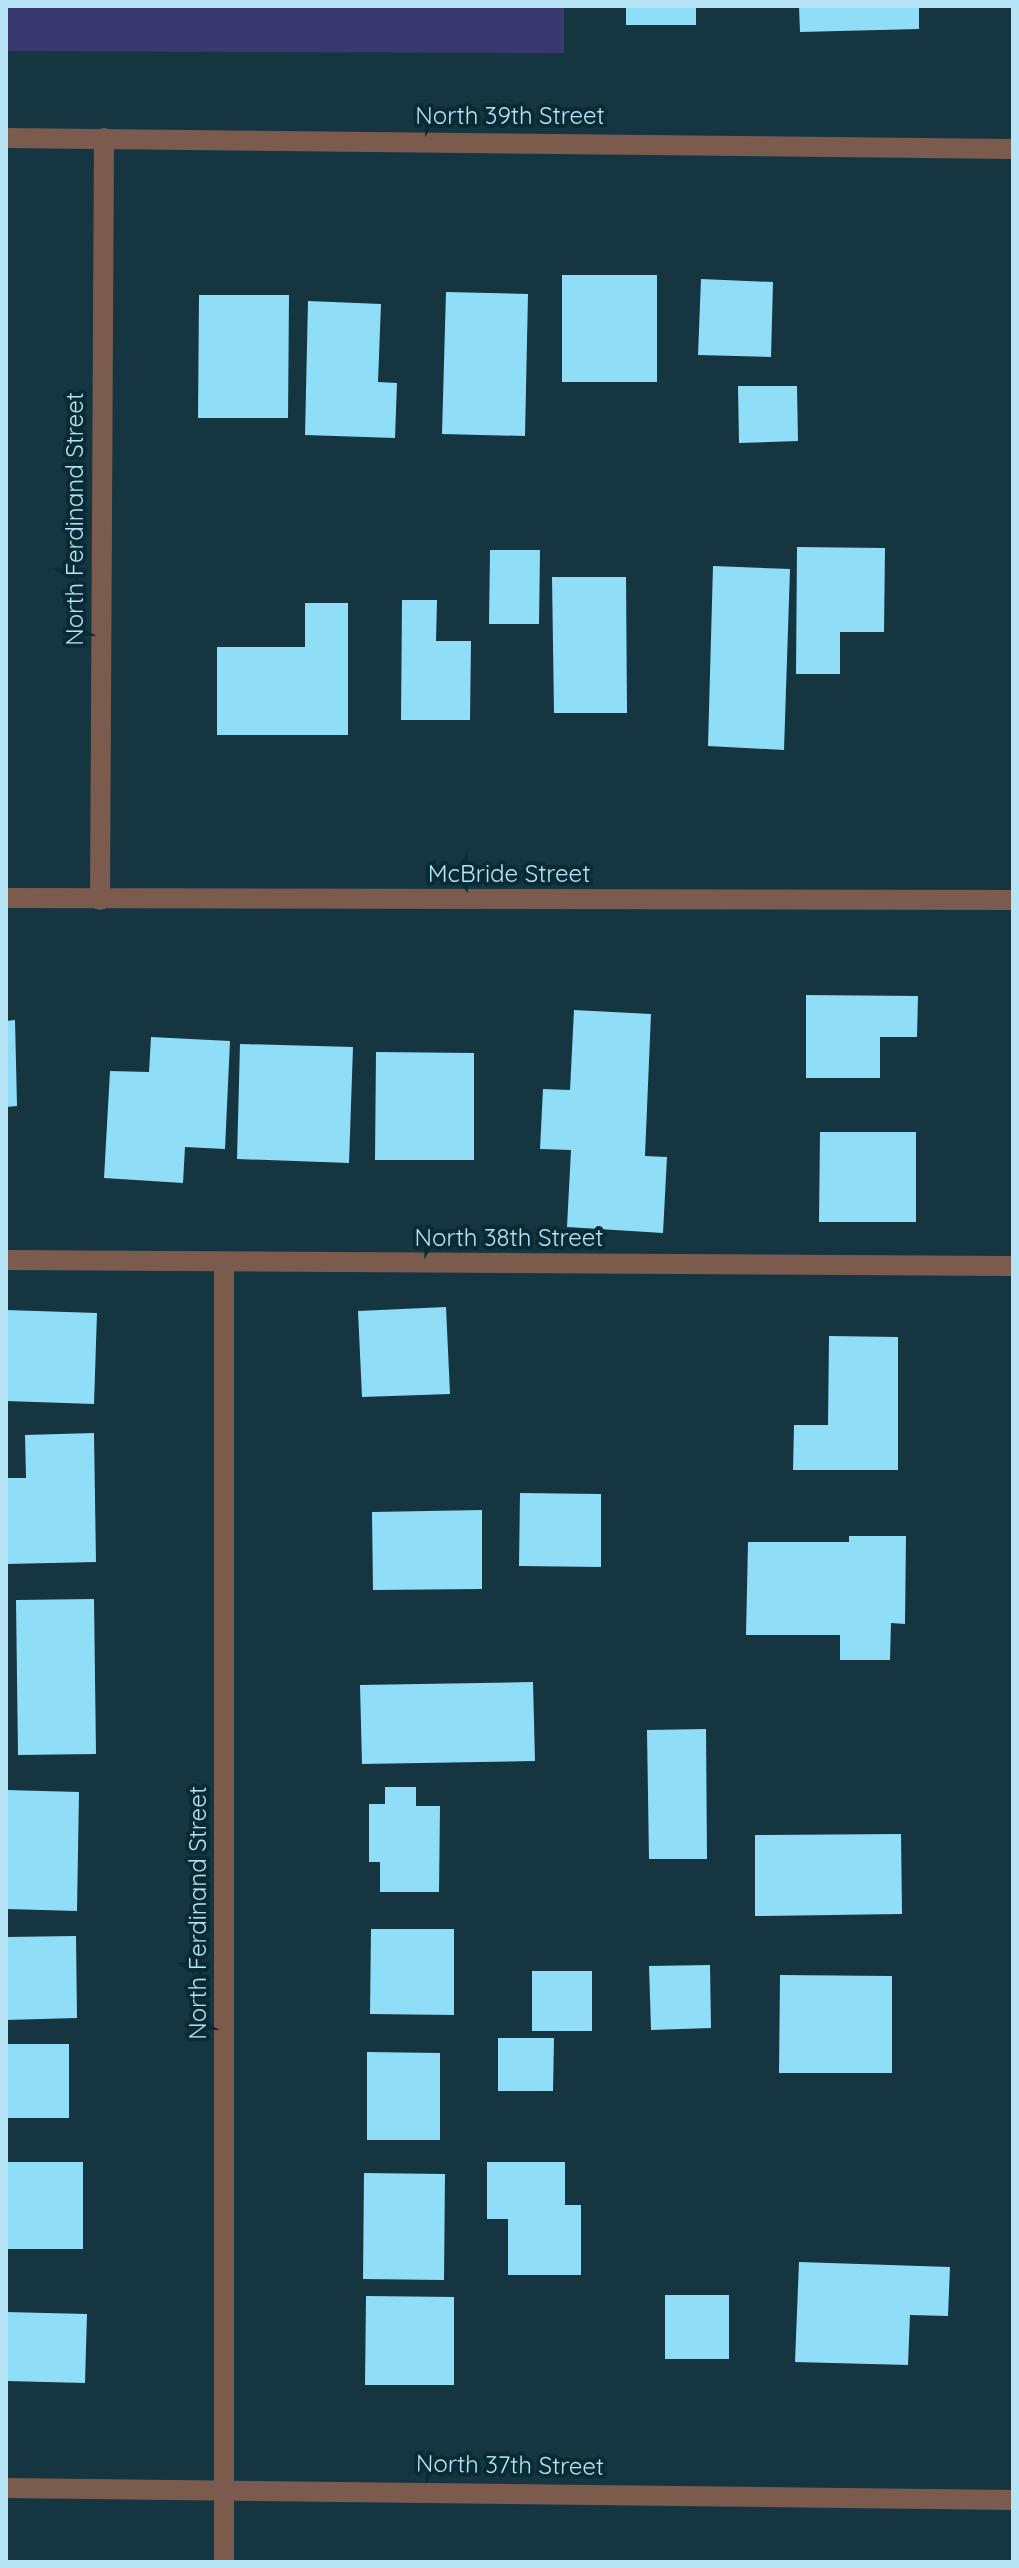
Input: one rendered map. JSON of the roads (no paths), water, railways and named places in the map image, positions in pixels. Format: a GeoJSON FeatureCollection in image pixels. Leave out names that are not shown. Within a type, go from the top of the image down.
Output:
{"type":"FeatureCollection","features":[{"type":"Feature","properties":{"kind":"street","name":"North 39th Street"},"geometry":{"type":"LineString","coordinates":[[6,138],[1013,149]]}},
{"type":"Feature","properties":{"kind":"street","name":"North Ferdinand Street"},"geometry":{"type":"LineString","coordinates":[[100,900],[104,138]]}},
{"type":"Feature","properties":{"kind":"street","name":"McBride Street"},"geometry":{"type":"LineString","coordinates":[[6,898],[1013,900]]}},
{"type":"Feature","properties":{"kind":"street","name":"North 38th Street"},"geometry":{"type":"LineString","coordinates":[[6,1260],[224,1265],[1013,1266]]}},
{"type":"Feature","properties":{"kind":"street","name":"North Ferdinand Street"},"geometry":{"type":"LineString","coordinates":[[224,1265],[224,2562]]}},
{"type":"Feature","properties":{"kind":"street","name":"North 37th Street"},"geometry":{"type":"LineString","coordinates":[[6,2488],[1013,2500]]}}]}
